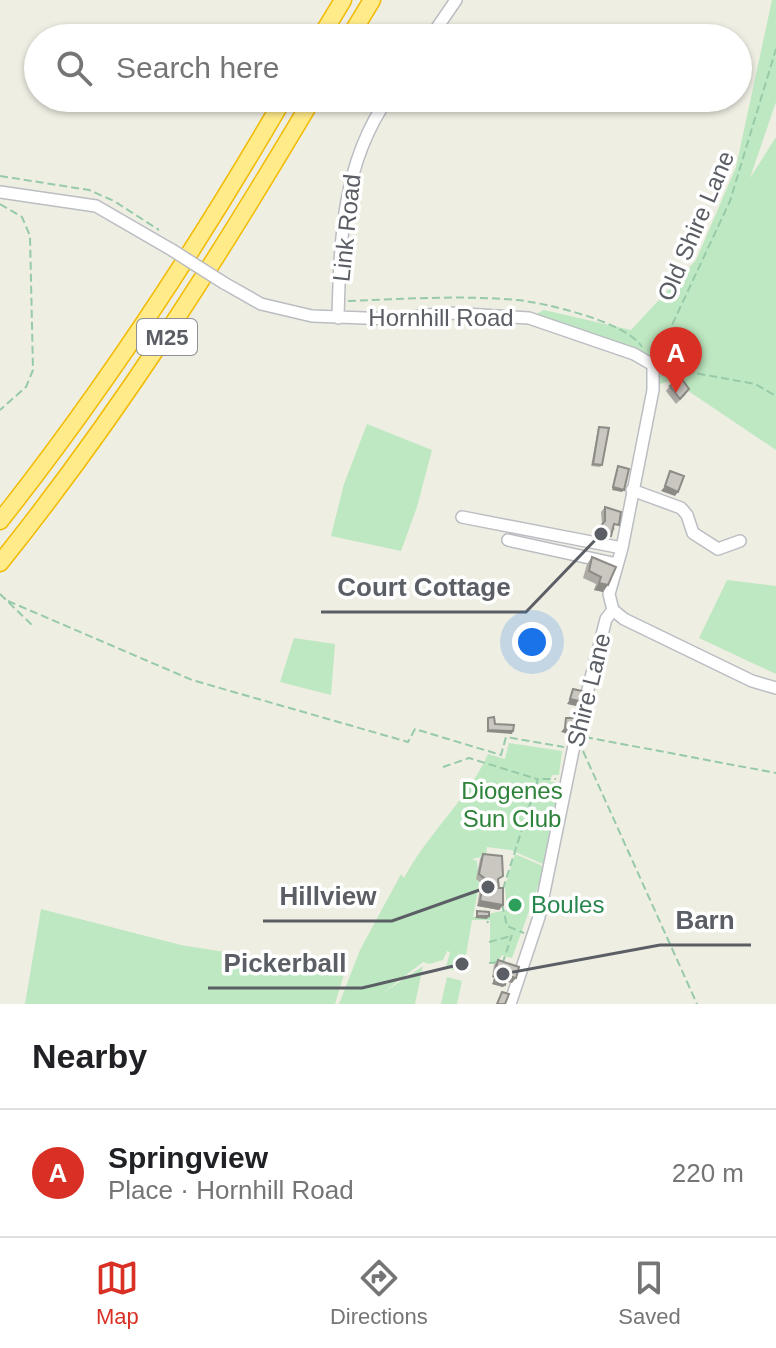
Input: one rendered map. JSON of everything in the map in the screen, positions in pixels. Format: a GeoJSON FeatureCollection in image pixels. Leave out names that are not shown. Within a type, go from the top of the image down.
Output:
{"type":"FeatureCollection","features":[{"type":"Feature","properties":{"kind":"highway"},"geometry":{"type":"LineString","coordinates":[[328,24],[343,0]]}},
{"type":"Feature","properties":{"kind":"highway"},"geometry":{"type":"LineString","coordinates":[[357,24],[372,0]]}},
{"type":"Feature","properties":{"kind":"highway","name":"M25"},"geometry":{"type":"LineString","coordinates":[[0,521],[59,446],[158,304],[275,112]]}},
{"type":"Feature","properties":{"kind":"highway","name":"M25"},"geometry":{"type":"LineString","coordinates":[[0,563],[63,485],[156,354],[304,112]]}},
{"type":"Feature","properties":{"kind":"street"},"geometry":{"type":"LineString","coordinates":[[440,24],[456,0]]}},
{"type":"Feature","properties":{"kind":"street","name":"Link Road"},"geometry":{"type":"LineString","coordinates":[[338,318],[343,216],[352,170],[365,134],[379,112]]}},
{"type":"Feature","properties":{"kind":"street","name":"Hornhill Road"},"geometry":{"type":"LineString","coordinates":[[0,192],[96,206],[261,304],[338,318],[391,319],[448,313],[529,318],[634,354],[653,365]]}},
{"type":"Feature","properties":{"kind":"street"},"geometry":{"type":"LineString","coordinates":[[653,365],[653,390],[622,548],[609,594],[613,610],[624,619],[752,681],[776,688]]}},
{"type":"Feature","properties":{"kind":"street"},"geometry":{"type":"LineString","coordinates":[[632,490],[681,508],[693,533],[718,549],[740,541]]}},
{"type":"Feature","properties":{"kind":"street"},"geometry":{"type":"LineString","coordinates":[[462,517],[622,548]]}},
{"type":"Feature","properties":{"kind":"street"},"geometry":{"type":"LineString","coordinates":[[508,540],[617,564]]}},
{"type":"Feature","properties":{"kind":"street","name":"Shire Lane"},"geometry":{"type":"LineString","coordinates":[[510,1004],[533,935],[576,736],[606,619],[613,610]]}},
{"type":"Feature","properties":{"kind":"path","name":"Old Shire Lane"},"geometry":{"type":"LineString","coordinates":[[653,365],[730,201],[776,49]]}},
{"type":"Feature","properties":{"kind":"path"},"geometry":{"type":"LineString","coordinates":[[0,204],[22,217],[30,236],[33,370],[26,387],[0,410]]}},
{"type":"Feature","properties":{"kind":"path"},"geometry":{"type":"LineString","coordinates":[[653,365],[755,384],[776,396]]}},
{"type":"Feature","properties":{"kind":"path"},"geometry":{"type":"LineString","coordinates":[[0,594],[32,625]]}},
{"type":"Feature","properties":{"kind":"path"},"geometry":{"type":"LineString","coordinates":[[8,601],[192,680],[408,742],[415,729],[501,755],[506,737],[563,748],[576,736]]}},
{"type":"Feature","properties":{"kind":"path"},"geometry":{"type":"LineString","coordinates":[[576,736],[776,773]]}},
{"type":"Feature","properties":{"kind":"path"},"geometry":{"type":"LineString","coordinates":[[576,736],[697,1004]]}},
{"type":"Feature","properties":{"kind":"path"},"geometry":{"type":"LineString","coordinates":[[443,767],[469,758],[538,779],[567,780]]}},
{"type":"Feature","properties":{"kind":"path"},"geometry":{"type":"LineString","coordinates":[[489,963],[503,962],[513,933],[504,918],[504,882],[538,779]]}},
{"type":"Feature","properties":{"kind":"path"},"geometry":{"type":"LineString","coordinates":[[485,911],[490,919],[487,923]]}},
{"type":"Feature","properties":{"kind":"path"},"geometry":{"type":"LineString","coordinates":[[489,942],[513,933],[533,935]]}},
{"type":"Feature","properties":{"kind":"green space"},"geometry":{"type":"Polygon","coordinates":[[[772,0],[776,0],[776,102],[750,178],[776,137],[776,450],[672,380],[660,384],[657,362],[542,319],[536,314],[544,310],[631,330],[696,260],[736,167],[748,112],[752,112],[752,93],[772,0]]]}},
{"type":"Feature","properties":{"kind":"green space"},"geometry":{"type":"Polygon","coordinates":[[[367,424],[432,450],[401,551],[331,536],[344,484],[367,424]]]}},
{"type":"Feature","properties":{"kind":"green space"},"geometry":{"type":"Polygon","coordinates":[[[727,580],[776,586],[776,674],[699,638],[727,580]]]}},
{"type":"Feature","properties":{"kind":"green space"},"geometry":{"type":"Polygon","coordinates":[[[294,638],[335,644],[331,695],[280,682],[294,638]]]}},
{"type":"Feature","properties":{"kind":"green space","name":"Diogenes Sun Club"},"geometry":{"type":"Polygon","coordinates":[[[509,743],[562,751],[559,775],[552,775],[550,781],[557,783],[557,808],[545,865],[511,850],[487,847],[486,856],[472,859],[477,861],[479,885],[473,917],[507,910],[505,887],[515,854],[545,867],[512,958],[502,955],[497,963],[490,962],[490,920],[472,920],[466,955],[458,954],[454,970],[446,967],[450,952],[447,951],[443,960],[429,964],[423,962],[383,993],[423,966],[415,1004],[339,1004],[360,950],[401,874],[404,878],[424,846],[470,786],[488,754],[505,759],[509,743]]]}},
{"type":"Feature","properties":{"kind":"green space"},"geometry":{"type":"Polygon","coordinates":[[[41,909],[181,945],[345,971],[335,1004],[25,1004],[41,909]]]}},
{"type":"Feature","properties":{"kind":"green space"},"geometry":{"type":"Polygon","coordinates":[[[447,977],[462,981],[457,1004],[441,1004],[447,977]]]}},
{"type":"Feature","properties":{"kind":"building"},"geometry":{"type":"Polygon","coordinates":[[[681,378],[689,389],[680,399],[670,386],[681,378]]]}},
{"type":"Feature","properties":{"kind":"building"},"geometry":{"type":"Polygon","coordinates":[[[599,427],[609,428],[602,465],[593,464],[599,427]]]}},
{"type":"Feature","properties":{"kind":"building"},"geometry":{"type":"Polygon","coordinates":[[[618,466],[629,469],[624,490],[613,487],[618,466]]]}},
{"type":"Feature","properties":{"kind":"building"},"geometry":{"type":"Polygon","coordinates":[[[670,471],[684,476],[678,492],[665,486],[670,471]]]}},
{"type":"Feature","properties":{"kind":"building"},"geometry":{"type":"Polygon","coordinates":[[[605,507],[621,512],[619,525],[614,524],[611,536],[595,533],[605,521],[605,507]]]}},
{"type":"Feature","properties":{"kind":"building"},"geometry":{"type":"Polygon","coordinates":[[[592,557],[616,567],[608,585],[599,583],[601,577],[589,571],[592,557]]]}},
{"type":"Feature","properties":{"kind":"building"},"geometry":{"type":"Polygon","coordinates":[[[573,689],[582,691],[579,701],[570,699],[573,689]]]}},
{"type":"Feature","properties":{"kind":"building"},"geometry":{"type":"Polygon","coordinates":[[[494,717],[495,724],[514,725],[513,731],[488,730],[488,718],[494,717]]]}},
{"type":"Feature","properties":{"kind":"building"},"geometry":{"type":"Polygon","coordinates":[[[566,718],[575,718],[571,729],[565,727],[566,718]]]}},
{"type":"Feature","properties":{"kind":"building"},"geometry":{"type":"Polygon","coordinates":[[[483,854],[502,856],[503,876],[498,879],[499,888],[503,888],[503,905],[480,901],[484,878],[479,874],[483,854]]]}},
{"type":"Feature","properties":{"kind":"building"},"geometry":{"type":"Polygon","coordinates":[[[477,911],[489,912],[489,916],[477,916],[477,911]]]}},
{"type":"Feature","properties":{"kind":"building"},"geometry":{"type":"Polygon","coordinates":[[[498,960],[519,967],[516,978],[495,972],[498,960]]]}},
{"type":"Feature","properties":{"kind":"building"},"geometry":{"type":"Polygon","coordinates":[[[495,977],[506,980],[505,985],[494,982],[495,977]]]}},
{"type":"Feature","properties":{"kind":"building"},"geometry":{"type":"Polygon","coordinates":[[[502,992],[509,994],[505,1004],[497,1004],[502,992]]]}},
{"type":"Feature","properties":{"kind":"place","name":"Springview"},"geometry":{"type":"Point","coordinates":[676,393]}},
{"type":"Feature","properties":{"kind":"place","name":"Court Cottage"},"geometry":{"type":"Point","coordinates":[601,534]}},
{"type":"Feature","properties":{"kind":"place","name":"Hillview"},"geometry":{"type":"Point","coordinates":[488,887]}},
{"type":"Feature","properties":{"kind":"place","name":"Boules"},"geometry":{"type":"Point","coordinates":[515,905]}},
{"type":"Feature","properties":{"kind":"place","name":"Pickerball"},"geometry":{"type":"Point","coordinates":[462,964]}},
{"type":"Feature","properties":{"kind":"place","name":"Barn"},"geometry":{"type":"Point","coordinates":[503,974]}}]}
